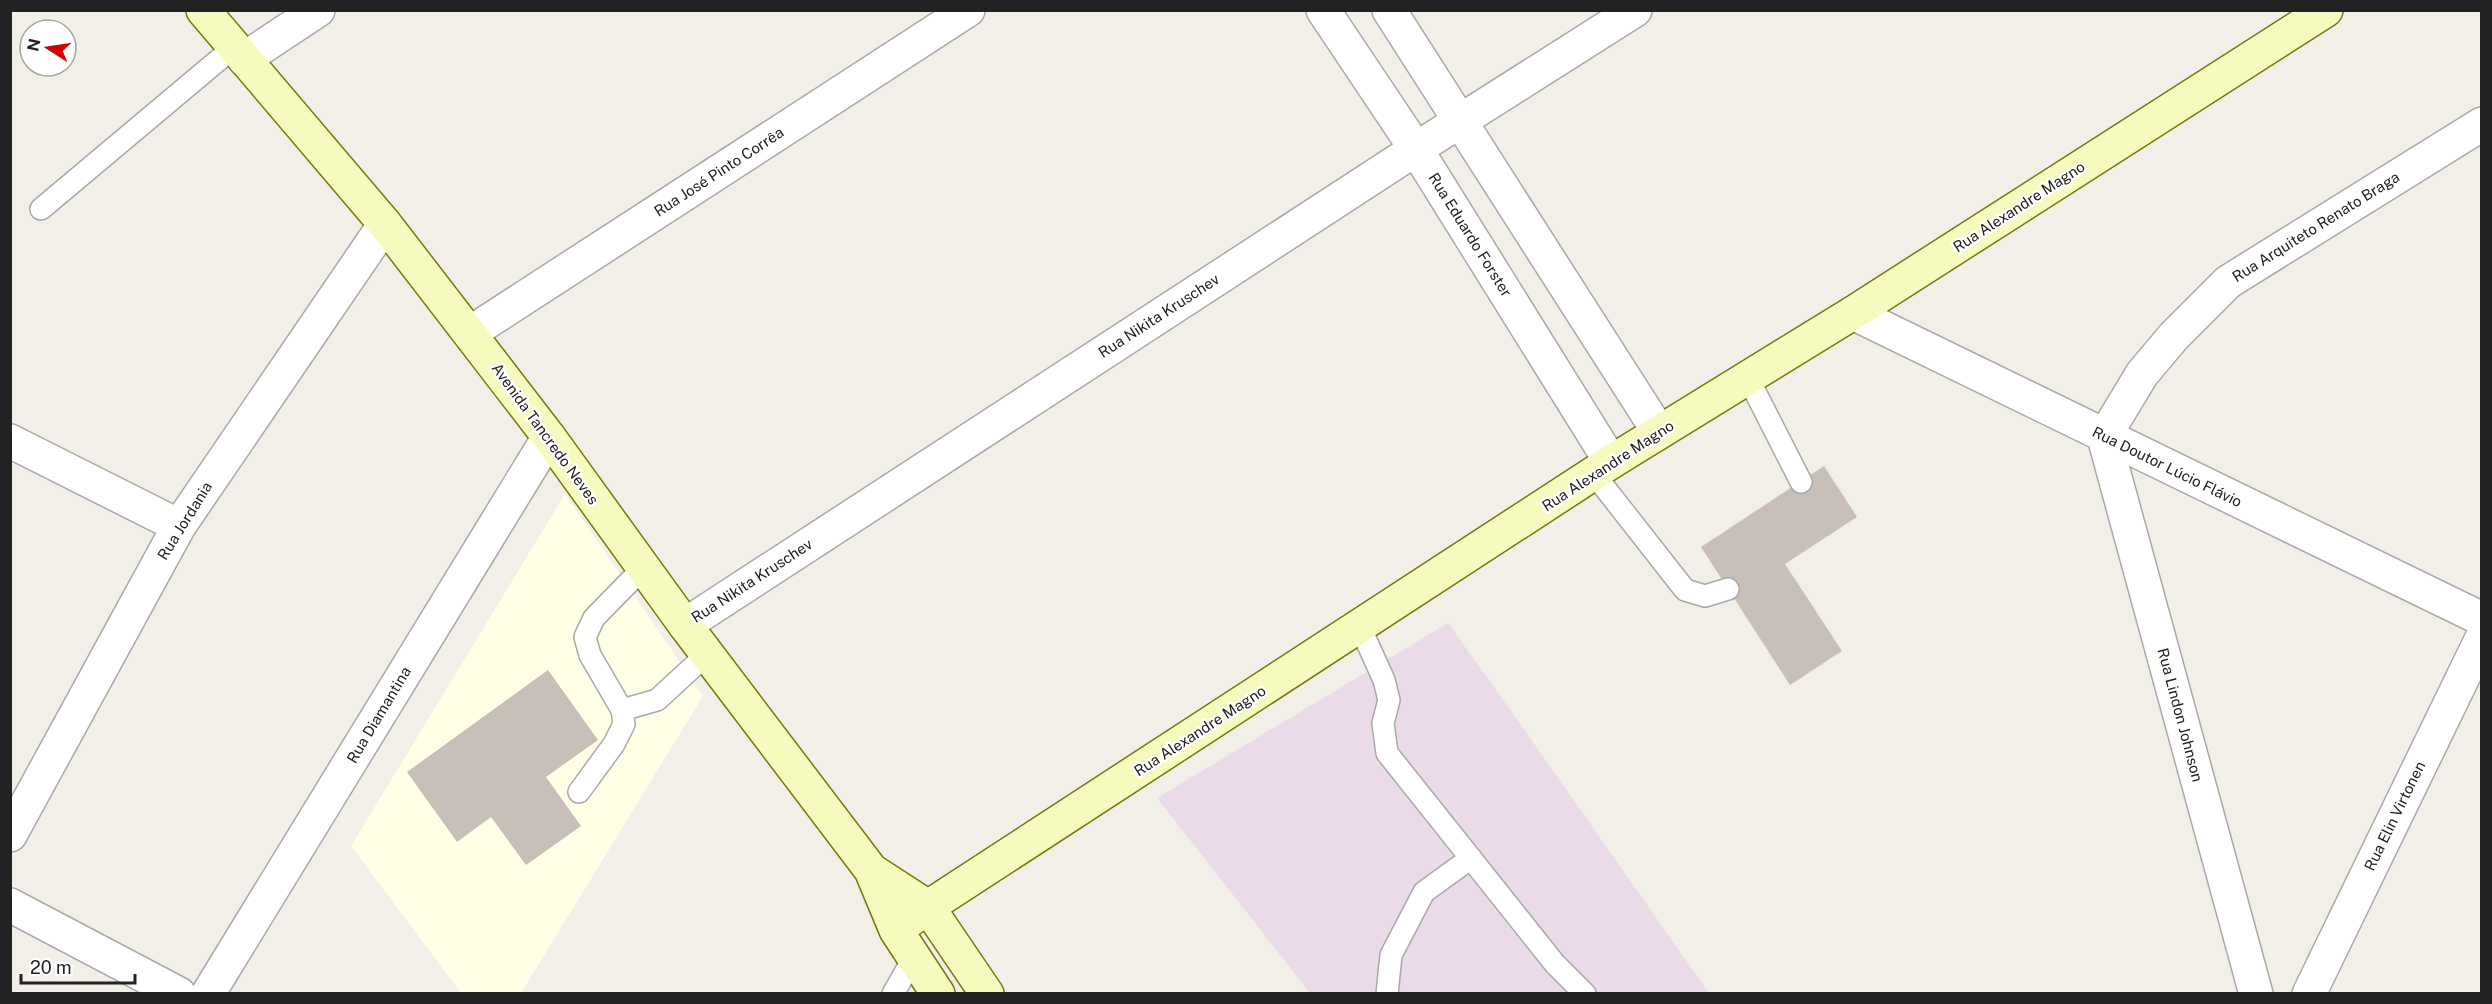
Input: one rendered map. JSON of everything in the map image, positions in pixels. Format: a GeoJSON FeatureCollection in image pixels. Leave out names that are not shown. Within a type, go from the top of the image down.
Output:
{"type":"FeatureCollection","features":[{"type":"Feature","properties":{"kind":"street","name":"Avenida Tancredo Neves"},"geometry":{"type":"LineString","coordinates":[[203,10],[385,224],[549,437],[685,625],[871,870],[905,944],[938,993]]}},
{"type":"Feature","properties":{"kind":"street"},"geometry":{"type":"LineString","coordinates":[[239,53],[318,10]]}},
{"type":"Feature","properties":{"kind":"street","name":"Rua José Pinto Corrêa"},"geometry":{"type":"LineString","coordinates":[[470,333],[968,10]]}},
{"type":"Feature","properties":{"kind":"street","name":"Rua Eduardo Forster"},"geometry":{"type":"LineString","coordinates":[[1323,10],[1416,149],[1603,468]]}},
{"type":"Feature","properties":{"kind":"street"},"geometry":{"type":"LineString","coordinates":[[1389,10],[1659,432]]}},
{"type":"Feature","properties":{"kind":"street","name":"Rua Nikita Kruschev"},"geometry":{"type":"LineString","coordinates":[[685,625],[1416,149],[1635,10]]}},
{"type":"Feature","properties":{"kind":"street","name":"Rua Alexandre Magno"},"geometry":{"type":"LineString","coordinates":[[905,944],[928,907],[1659,432],[1852,314],[2326,10]]}},
{"type":"Feature","properties":{"kind":"street","name":"Rua Arquiteto Renato Braga"},"geometry":{"type":"LineString","coordinates":[[2104,437],[2142,374],[2174,336],[2228,282],[2481,124]]}},
{"type":"Feature","properties":{"kind":"street","name":"Rua Jordania"},"geometry":{"type":"LineString","coordinates":[[10,835],[179,526],[385,224]]}},
{"type":"Feature","properties":{"kind":"street","name":"Rua Doutor Lúcio Flávio"},"geometry":{"type":"LineString","coordinates":[[1852,314],[2481,619]]}},
{"type":"Feature","properties":{"kind":"street","name":"Rua Diamantina"},"geometry":{"type":"LineString","coordinates":[[208,993],[549,437]]}},
{"type":"Feature","properties":{"kind":"street","name":"Rua Lindon Johnson"},"geometry":{"type":"LineString","coordinates":[[2104,437],[2256,993]]}},
{"type":"Feature","properties":{"kind":"street"},"geometry":{"type":"LineString","coordinates":[[10,441],[179,526]]}},
{"type":"Feature","properties":{"kind":"street","name":"Rua Elin Virtonen"},"geometry":{"type":"LineString","coordinates":[[2309,993],[2481,638]]}},
{"type":"Feature","properties":{"kind":"street","name":"Avenida Tancredo Neves"},"geometry":{"type":"LineString","coordinates":[[871,870],[928,907],[987,993]]}},
{"type":"Feature","properties":{"kind":"street"},"geometry":{"type":"LineString","coordinates":[[10,905],[179,993]]}},
{"type":"Feature","properties":{"kind":"lane"},"geometry":{"type":"LineString","coordinates":[[41,209],[239,53]]}},
{"type":"Feature","properties":{"kind":"lane"},"geometry":{"type":"LineString","coordinates":[[1748,378],[1801,482]]}},
{"type":"Feature","properties":{"kind":"lane"},"geometry":{"type":"LineString","coordinates":[[1603,468],[1684,590],[1705,596],[1728,589]]}},
{"type":"Feature","properties":{"kind":"lane"},"geometry":{"type":"LineString","coordinates":[[579,792],[614,744],[624,724],[622,710],[590,655],[585,637],[594,618],[643,568]]}},
{"type":"Feature","properties":{"kind":"lane"},"geometry":{"type":"LineString","coordinates":[[1360,627],[1384,680],[1389,700],[1383,723],[1387,753],[1555,964],[1585,993]]}},
{"type":"Feature","properties":{"kind":"lane"},"geometry":{"type":"LineString","coordinates":[[622,710],[657,700],[707,654]]}},
{"type":"Feature","properties":{"kind":"lane"},"geometry":{"type":"LineString","coordinates":[[1387,993],[1391,955],[1424,892],[1471,858]]}},
{"type":"Feature","properties":{"kind":"lane"},"geometry":{"type":"LineString","coordinates":[[893,993],[905,944]]}},
{"type":"Feature","properties":{"kind":"shaded area"},"geometry":{"type":"Polygon","coordinates":[[[565,494],[703,696],[521,993],[461,993],[351,846],[565,494]]]}},
{"type":"Feature","properties":{"kind":"shaded area"},"geometry":{"type":"Polygon","coordinates":[[[1448,623],[1709,993],[1310,993],[1157,798],[1448,623]]]}},
{"type":"Feature","properties":{"kind":"building"},"geometry":{"type":"Polygon","coordinates":[[[1824,466],[1857,517],[1785,564],[1842,651],[1790,685],[1701,547],[1824,466]]]}},
{"type":"Feature","properties":{"kind":"building"},"geometry":{"type":"Polygon","coordinates":[[[548,670],[598,740],[546,777],[581,826],[526,865],[491,817],[457,842],[407,772],[548,670]]]}}]}
